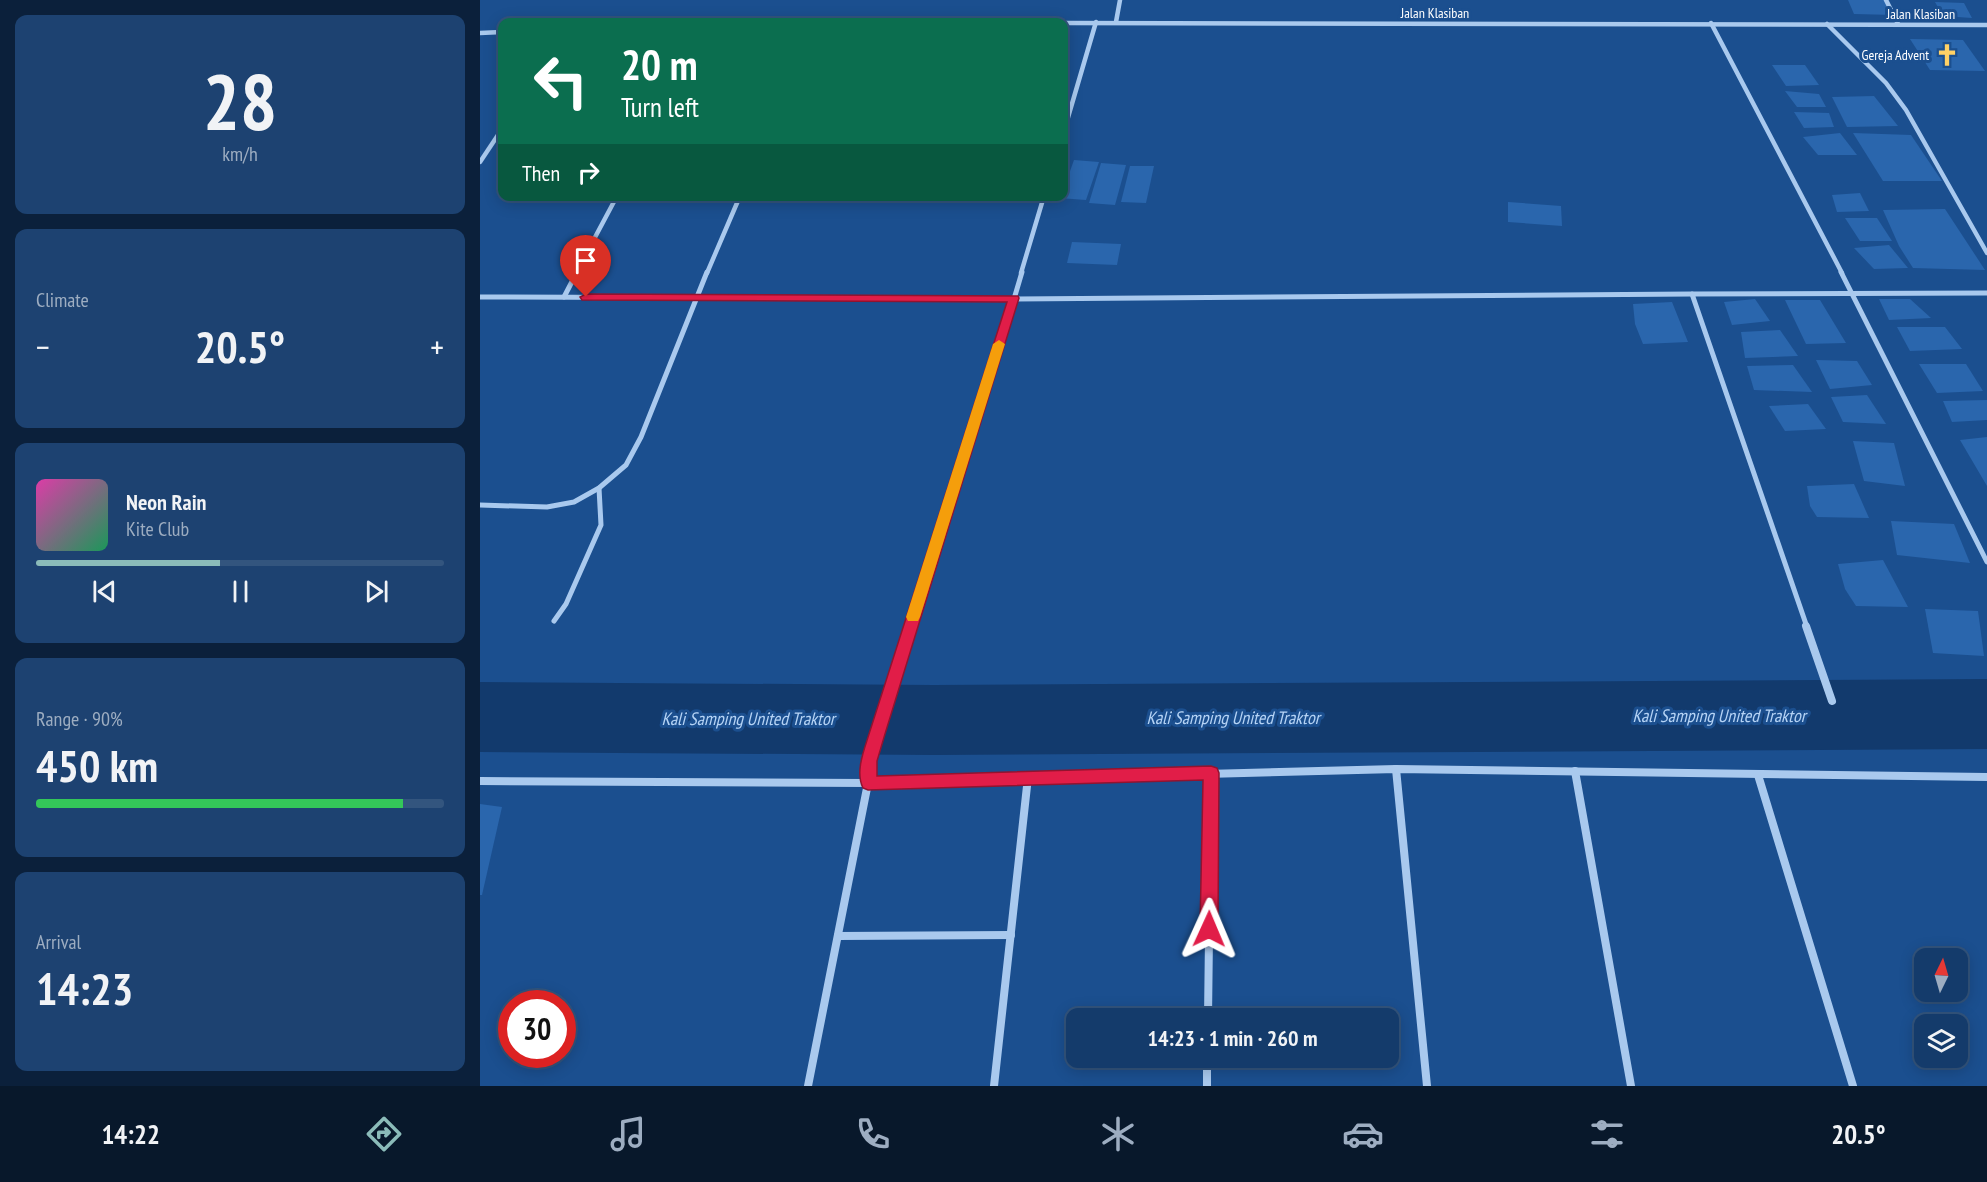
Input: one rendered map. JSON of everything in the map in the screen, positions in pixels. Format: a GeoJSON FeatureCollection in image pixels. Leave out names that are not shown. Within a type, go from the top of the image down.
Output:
{"type":"FeatureCollection","features":[{"type":"Feature","properties":{"kind":"street"},"geometry":{"type":"LineString","coordinates":[[1116,22],[1120,0]]}},
{"type":"Feature","properties":{"kind":"street"},"geometry":{"type":"LineString","coordinates":[[1886,0],[1898,24]]}},
{"type":"Feature","properties":{"kind":"street"},"geometry":{"type":"LineString","coordinates":[[1068,117],[1096,22]]}},
{"type":"Feature","properties":{"kind":"street","name":"Jalan Klasiban"},"geometry":{"type":"LineString","coordinates":[[1068,23],[1987,25]]}},
{"type":"Feature","properties":{"kind":"street"},"geometry":{"type":"LineString","coordinates":[[1711,23],[1852,293],[1987,562]]}},
{"type":"Feature","properties":{"kind":"street"},"geometry":{"type":"LineString","coordinates":[[1827,24],[1886,83],[1906,110],[1987,253]]}},
{"type":"Feature","properties":{"kind":"street"},"geometry":{"type":"LineString","coordinates":[[480,33],[498,32]]}},
{"type":"Feature","properties":{"kind":"street"},"geometry":{"type":"LineString","coordinates":[[480,162],[498,135]]}},
{"type":"Feature","properties":{"kind":"street"},"geometry":{"type":"LineString","coordinates":[[564,297],[614,201]]}},
{"type":"Feature","properties":{"kind":"street"},"geometry":{"type":"LineString","coordinates":[[480,505],[547,507],[574,502],[599,488],[626,465],[641,437],[696,298],[738,201]]}},
{"type":"Feature","properties":{"kind":"street"},"geometry":{"type":"LineString","coordinates":[[808,1086],[868,783],[869,761],[1043,201]]}},
{"type":"Feature","properties":{"kind":"street"},"geometry":{"type":"LineString","coordinates":[[480,297],[1014,298],[1987,293]]}},
{"type":"Feature","properties":{"kind":"street"},"geometry":{"type":"LineString","coordinates":[[1692,294],[1832,701]]}},
{"type":"Feature","properties":{"kind":"street"},"geometry":{"type":"LineString","coordinates":[[554,621],[566,604],[601,525],[599,488]]}},
{"type":"Feature","properties":{"kind":"street"},"geometry":{"type":"LineString","coordinates":[[480,781],[868,783],[1396,769],[1987,777]]}},
{"type":"Feature","properties":{"kind":"street"},"geometry":{"type":"LineString","coordinates":[[1396,769],[1427,1086]]}},
{"type":"Feature","properties":{"kind":"street"},"geometry":{"type":"LineString","coordinates":[[1575,771],[1632,1086]]}},
{"type":"Feature","properties":{"kind":"street"},"geometry":{"type":"LineString","coordinates":[[1208,1008],[1211,773]]}},
{"type":"Feature","properties":{"kind":"street"},"geometry":{"type":"LineString","coordinates":[[1758,775],[1853,1086]]}},
{"type":"Feature","properties":{"kind":"street"},"geometry":{"type":"LineString","coordinates":[[994,1086],[1028,777]]}},
{"type":"Feature","properties":{"kind":"street"},"geometry":{"type":"LineString","coordinates":[[838,936],[1011,935]]}},
{"type":"Feature","properties":{"kind":"street"},"geometry":{"type":"LineString","coordinates":[[1207,1068],[1207,1086]]}},
{"type":"Feature","properties":{"kind":"building"},"geometry":{"type":"Polygon","coordinates":[[[1848,0],[1887,0],[1895,15],[1854,14],[1848,0]]]}},
{"type":"Feature","properties":{"kind":"building"},"geometry":{"type":"Polygon","coordinates":[[[1935,2],[1964,3],[1972,18],[1943,16],[1935,2]]]}},
{"type":"Feature","properties":{"kind":"building","name":"Gereja Advent"},"geometry":{"type":"Polygon","coordinates":[[[1910,39],[1963,40],[1985,71],[1930,70],[1910,39]]]}},
{"type":"Feature","properties":{"kind":"building"},"geometry":{"type":"Polygon","coordinates":[[[1772,65],[1805,65],[1819,85],[1786,86],[1772,65]]]}},
{"type":"Feature","properties":{"kind":"building"},"geometry":{"type":"Polygon","coordinates":[[[1785,91],[1819,94],[1826,107],[1797,107],[1785,91]]]}},
{"type":"Feature","properties":{"kind":"building"},"geometry":{"type":"Polygon","coordinates":[[[1874,96],[1898,126],[1847,127],[1832,97],[1874,96]]]}},
{"type":"Feature","properties":{"kind":"building"},"geometry":{"type":"Polygon","coordinates":[[[1794,112],[1829,113],[1834,127],[1804,128],[1794,112]]]}},
{"type":"Feature","properties":{"kind":"building"},"geometry":{"type":"Polygon","coordinates":[[[1840,133],[1857,155],[1818,155],[1803,137],[1840,133]]]}},
{"type":"Feature","properties":{"kind":"building"},"geometry":{"type":"Polygon","coordinates":[[[1853,133],[1911,135],[1942,181],[1883,181],[1853,133]]]}},
{"type":"Feature","properties":{"kind":"building"},"geometry":{"type":"Polygon","coordinates":[[[1074,160],[1099,162],[1086,200],[1068,199],[1068,177],[1074,160]]]}},
{"type":"Feature","properties":{"kind":"building"},"geometry":{"type":"Polygon","coordinates":[[[1101,163],[1126,165],[1115,205],[1089,203],[1101,163]]]}},
{"type":"Feature","properties":{"kind":"building"},"geometry":{"type":"Polygon","coordinates":[[[1130,166],[1154,166],[1146,203],[1121,202],[1130,166]]]}},
{"type":"Feature","properties":{"kind":"building"},"geometry":{"type":"Polygon","coordinates":[[[1860,193],[1869,211],[1837,212],[1832,195],[1860,193]]]}},
{"type":"Feature","properties":{"kind":"building"},"geometry":{"type":"Polygon","coordinates":[[[1508,202],[1561,206],[1562,226],[1508,222],[1508,202]]]}},
{"type":"Feature","properties":{"kind":"building"},"geometry":{"type":"Polygon","coordinates":[[[1945,209],[1985,270],[1913,268],[1899,246],[1883,210],[1945,209]]]}},
{"type":"Feature","properties":{"kind":"building"},"geometry":{"type":"Polygon","coordinates":[[[1845,218],[1877,218],[1892,241],[1860,241],[1845,218]]]}},
{"type":"Feature","properties":{"kind":"building"},"geometry":{"type":"Polygon","coordinates":[[[1072,242],[1121,244],[1117,265],[1067,263],[1072,242]]]}},
{"type":"Feature","properties":{"kind":"building"},"geometry":{"type":"Polygon","coordinates":[[[1889,245],[1908,268],[1874,269],[1854,248],[1889,245]]]}},
{"type":"Feature","properties":{"kind":"building"},"geometry":{"type":"Polygon","coordinates":[[[1755,299],[1770,321],[1732,325],[1724,302],[1755,299]]]}},
{"type":"Feature","properties":{"kind":"building"},"geometry":{"type":"Polygon","coordinates":[[[1879,299],[1910,299],[1931,318],[1889,320],[1879,299]]]}},
{"type":"Feature","properties":{"kind":"building"},"geometry":{"type":"Polygon","coordinates":[[[1785,300],[1820,300],[1846,343],[1806,344],[1785,300]]]}},
{"type":"Feature","properties":{"kind":"building"},"geometry":{"type":"Polygon","coordinates":[[[1672,302],[1688,342],[1643,344],[1635,324],[1633,304],[1672,302]]]}},
{"type":"Feature","properties":{"kind":"building"},"geometry":{"type":"Polygon","coordinates":[[[1897,327],[1945,327],[1962,349],[1910,351],[1897,327]]]}},
{"type":"Feature","properties":{"kind":"building"},"geometry":{"type":"Polygon","coordinates":[[[1780,330],[1798,356],[1745,358],[1741,332],[1780,330]]]}},
{"type":"Feature","properties":{"kind":"building"},"geometry":{"type":"Polygon","coordinates":[[[1816,360],[1857,361],[1872,385],[1830,389],[1816,360]]]}},
{"type":"Feature","properties":{"kind":"building"},"geometry":{"type":"Polygon","coordinates":[[[1919,364],[1966,364],[1983,391],[1937,393],[1919,364]]]}},
{"type":"Feature","properties":{"kind":"building"},"geometry":{"type":"Polygon","coordinates":[[[1793,365],[1812,392],[1754,390],[1747,366],[1793,365]]]}},
{"type":"Feature","properties":{"kind":"building"},"geometry":{"type":"Polygon","coordinates":[[[1867,395],[1886,424],[1843,422],[1831,397],[1867,395]]]}},
{"type":"Feature","properties":{"kind":"building"},"geometry":{"type":"Polygon","coordinates":[[[1987,400],[1987,420],[1952,422],[1943,401],[1987,400]]]}},
{"type":"Feature","properties":{"kind":"building"},"geometry":{"type":"Polygon","coordinates":[[[1808,404],[1826,429],[1785,431],[1769,406],[1808,404]]]}},
{"type":"Feature","properties":{"kind":"building"},"geometry":{"type":"Polygon","coordinates":[[[1987,437],[1987,486],[1960,440],[1987,437]]]}},
{"type":"Feature","properties":{"kind":"building"},"geometry":{"type":"Polygon","coordinates":[[[1853,441],[1894,443],[1905,486],[1864,481],[1853,441]]]}},
{"type":"Feature","properties":{"kind":"building"},"geometry":{"type":"Polygon","coordinates":[[[1854,484],[1869,518],[1817,517],[1810,506],[1807,486],[1854,484]]]}},
{"type":"Feature","properties":{"kind":"building"},"geometry":{"type":"Polygon","coordinates":[[[1891,521],[1954,524],[1970,563],[1897,555],[1891,521]]]}},
{"type":"Feature","properties":{"kind":"building"},"geometry":{"type":"Polygon","coordinates":[[[1883,560],[1908,607],[1856,606],[1845,589],[1838,564],[1883,560]]]}},
{"type":"Feature","properties":{"kind":"building"},"geometry":{"type":"Polygon","coordinates":[[[1925,609],[1978,611],[1984,656],[1933,653],[1925,609]]]}},
{"type":"Feature","properties":{"kind":"building"},"geometry":{"type":"Polygon","coordinates":[[[480,804],[502,807],[482,895],[480,895],[480,804]]]}},
{"type":"Feature","properties":{"kind":"waterway","name":"Kali Samping United Traktor"},"geometry":{"type":"LineString","coordinates":[[480,717],[934,720],[1987,714]]}},
{"type":"Feature","properties":{"kind":"slow traffic"},"geometry":{"type":"LineString","coordinates":[[913,617],[999,344]]}},
{"type":"Feature","properties":{"kind":"place","name":"Gereja Advent"},"geometry":{"type":"Point","coordinates":[1947,55]}},
{"type":"Feature","properties":{"kind":"route"},"geometry":{"type":"LineString","coordinates":[[586,297],[1014,298],[877,734],[869,761],[868,783],[1211,773],[1209,929]]}}]}
